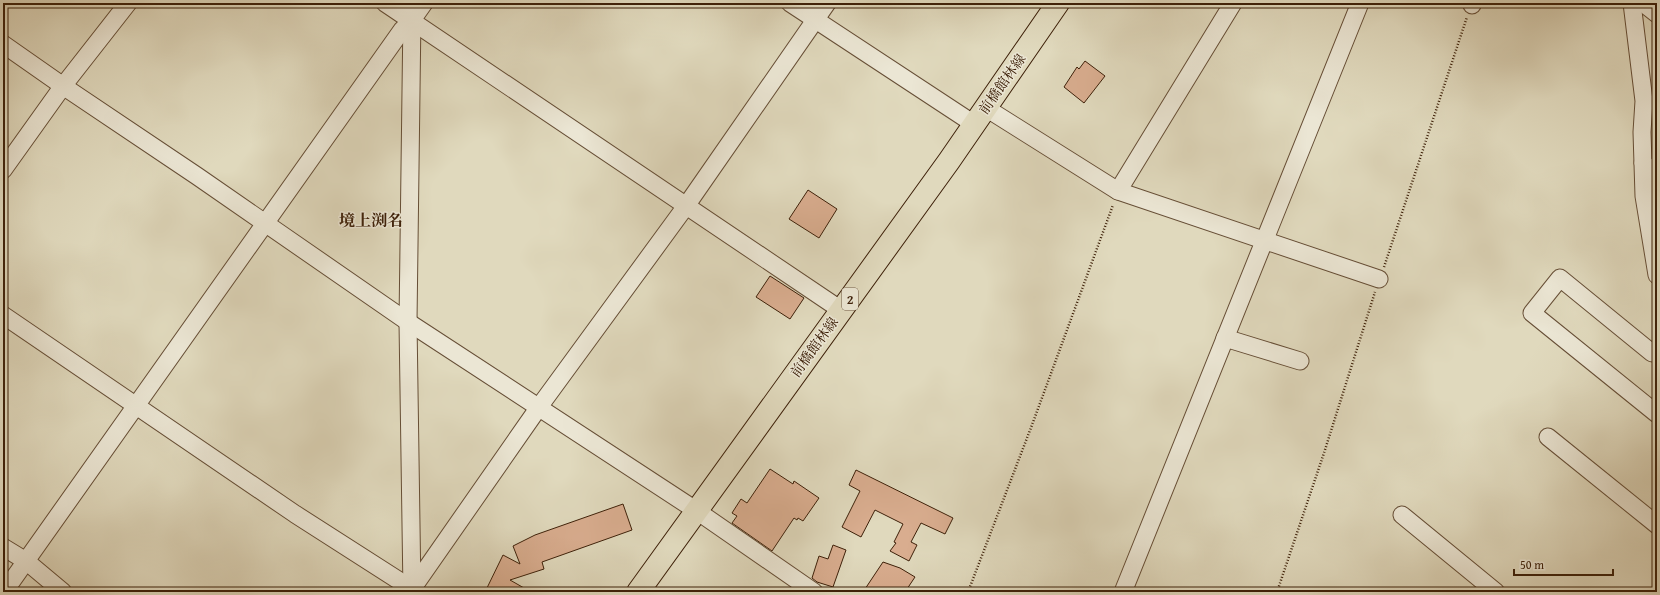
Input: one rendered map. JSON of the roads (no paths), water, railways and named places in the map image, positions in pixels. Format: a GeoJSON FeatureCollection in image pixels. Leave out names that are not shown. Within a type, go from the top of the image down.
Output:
{"type":"FeatureCollection","features":[{"type":"Feature","properties":{"kind":"main road","name":"前橋館林線"},"geometry":{"type":"LineString","coordinates":[[638,592],[980,116],[1058,3]]}},
{"type":"Feature","properties":{"kind":"street"},"geometry":{"type":"LineString","coordinates":[[3,170],[63,86],[128,3]]}},
{"type":"Feature","properties":{"kind":"street"},"geometry":{"type":"LineString","coordinates":[[385,3],[841,310]]}},
{"type":"Feature","properties":{"kind":"street"},"geometry":{"type":"LineString","coordinates":[[411,591],[408,322],[412,3]]}},
{"type":"Feature","properties":{"kind":"street"},"geometry":{"type":"LineString","coordinates":[[4,592],[397,36],[412,20],[424,3]]}},
{"type":"Feature","properties":{"kind":"street"},"geometry":{"type":"LineString","coordinates":[[790,3],[815,20],[980,116],[1118,191],[1380,279]]}},
{"type":"Feature","properties":{"kind":"street"},"geometry":{"type":"LineString","coordinates":[[411,591],[539,407],[686,206],[827,3]]}},
{"type":"Feature","properties":{"kind":"street"},"geometry":{"type":"LineString","coordinates":[[1118,191],[1233,3]]}},
{"type":"Feature","properties":{"kind":"street"},"geometry":{"type":"LineString","coordinates":[[1123,592],[1360,3]]}},
{"type":"Feature","properties":{"kind":"street"},"geometry":{"type":"LineString","coordinates":[[1632,3],[1644,101],[1644,196],[1656,266]]}},
{"type":"Feature","properties":{"kind":"street"},"geometry":{"type":"LineString","coordinates":[[1643,3],[1657,14]]}},
{"type":"Feature","properties":{"kind":"street"},"geometry":{"type":"LineString","coordinates":[[3,44],[408,322],[697,511],[814,592]]}},
{"type":"Feature","properties":{"kind":"street"},"geometry":{"type":"LineString","coordinates":[[1643,163],[1657,175]]}},
{"type":"Feature","properties":{"kind":"street"},"geometry":{"type":"LineString","coordinates":[[1657,353],[1652,353],[1560,278],[1532,313],[1657,414]]}},
{"type":"Feature","properties":{"kind":"street"},"geometry":{"type":"LineString","coordinates":[[3,315],[295,514],[411,591]]}},
{"type":"Feature","properties":{"kind":"street"},"geometry":{"type":"LineString","coordinates":[[1225,338],[1300,361]]}},
{"type":"Feature","properties":{"kind":"street"},"geometry":{"type":"LineString","coordinates":[[1548,438],[1657,525]]}},
{"type":"Feature","properties":{"kind":"street"},"geometry":{"type":"LineString","coordinates":[[1402,515],[1496,592]]}},
{"type":"Feature","properties":{"kind":"street"},"geometry":{"type":"LineString","coordinates":[[3,547],[26,561],[63,592]]}},
{"type":"Feature","properties":{"kind":"district","name":"境上渕名"},"geometry":{"type":"Point","coordinates":[371,220]}}]}
